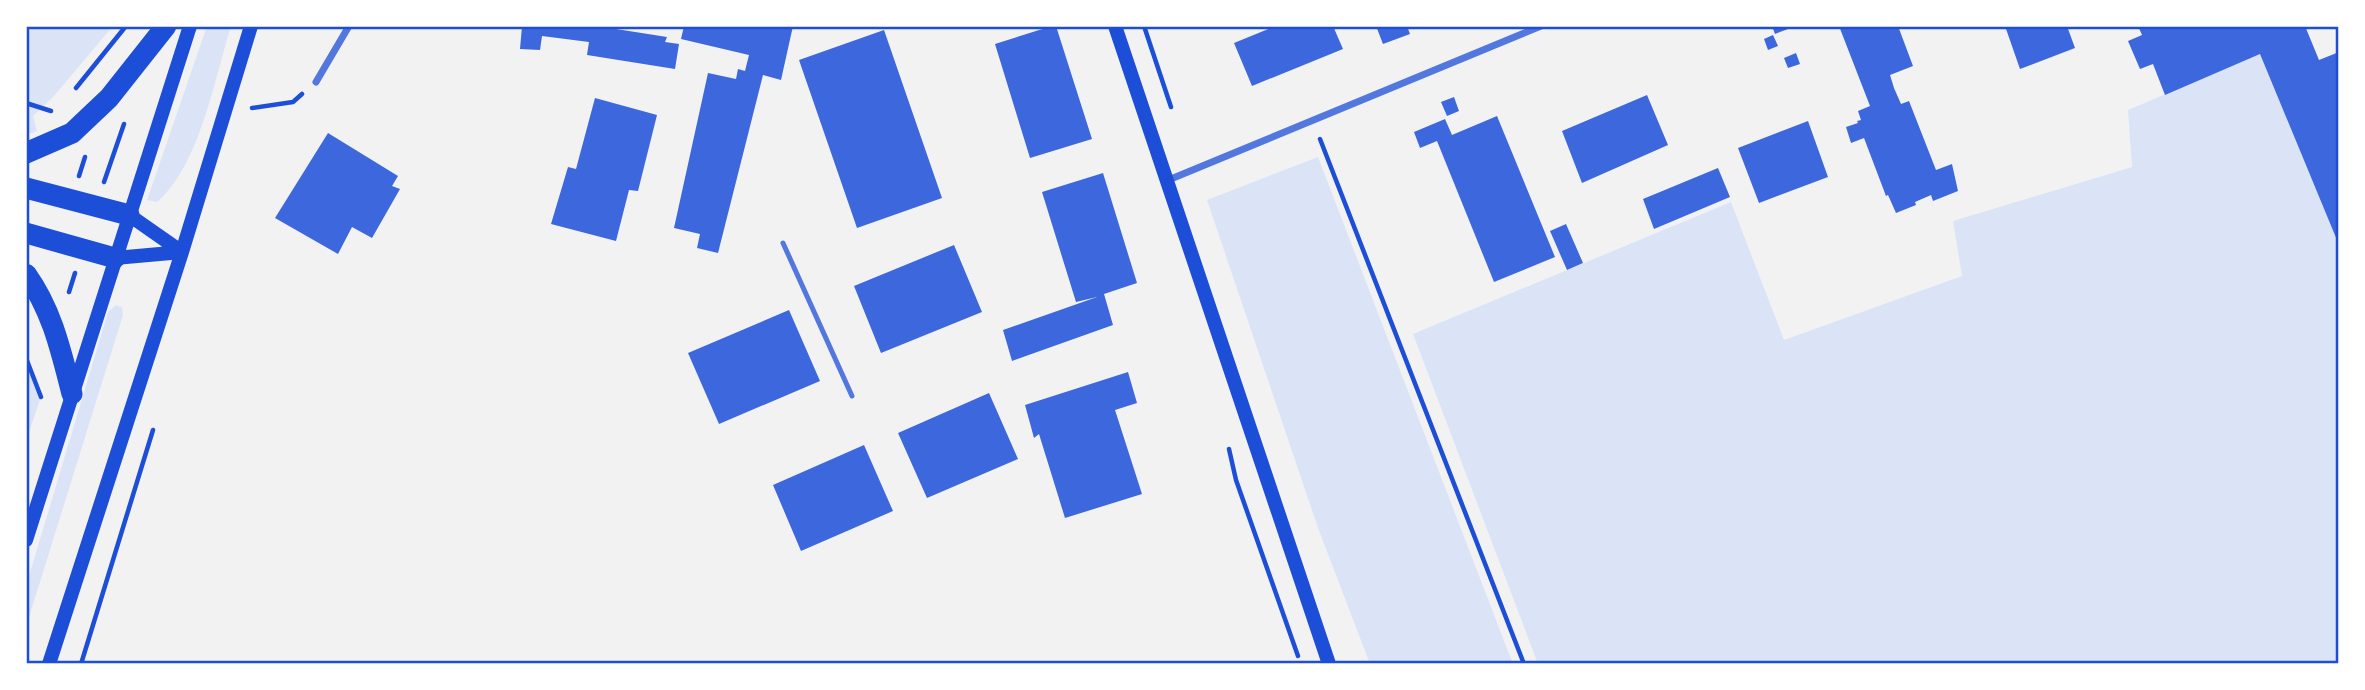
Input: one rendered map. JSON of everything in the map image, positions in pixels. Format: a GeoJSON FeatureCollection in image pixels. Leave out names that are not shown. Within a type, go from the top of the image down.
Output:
{"type":"FeatureCollection","features":[{"type":"Feature","properties":{"kind":"highway"},"geometry":{"type":"LineString","coordinates":[[26,153],[72,133],[109,98],[166,26]]}},
{"type":"Feature","properties":{"kind":"highway"},"geometry":{"type":"LineString","coordinates":[[26,188],[129,215]]}},
{"type":"Feature","properties":{"kind":"highway"},"geometry":{"type":"LineString","coordinates":[[26,233],[115,258]]}},
{"type":"Feature","properties":{"kind":"highway"},"geometry":{"type":"LineString","coordinates":[[26,274],[45,305],[72,394]]}},
{"type":"Feature","properties":{"kind":"main road"},"geometry":{"type":"LineString","coordinates":[[26,540],[190,26]]}},
{"type":"Feature","properties":{"kind":"main road"},"geometry":{"type":"LineString","coordinates":[[49,664],[182,252],[251,26]]}},
{"type":"Feature","properties":{"kind":"main road"},"geometry":{"type":"LineString","coordinates":[[1115,26],[1329,664]]}},
{"type":"Feature","properties":{"kind":"main road"},"geometry":{"type":"LineString","coordinates":[[129,215],[182,252]]}},
{"type":"Feature","properties":{"kind":"main road"},"geometry":{"type":"LineString","coordinates":[[115,258],[182,252]]}},
{"type":"Feature","properties":{"kind":"street"},"geometry":{"type":"LineString","coordinates":[[316,82],[349,26]]}},
{"type":"Feature","properties":{"kind":"street"},"geometry":{"type":"LineString","coordinates":[[1165,181],[1541,26]]}},
{"type":"Feature","properties":{"kind":"lane"},"geometry":{"type":"LineString","coordinates":[[783,243],[852,396]]}},
{"type":"Feature","properties":{"kind":"path"},"geometry":{"type":"LineString","coordinates":[[1144,26],[1175,118]]}},
{"type":"Feature","properties":{"kind":"path"},"geometry":{"type":"LineString","coordinates":[[252,108],[293,102],[316,82]]}},
{"type":"Feature","properties":{"kind":"path"},"geometry":{"type":"LineString","coordinates":[[26,103],[55,113]]}},
{"type":"Feature","properties":{"kind":"path"},"geometry":{"type":"LineString","coordinates":[[1313,121],[1524,664]]}},
{"type":"Feature","properties":{"kind":"path"},"geometry":{"type":"LineString","coordinates":[[26,358],[41,397]]}},
{"type":"Feature","properties":{"kind":"shaded area"},"geometry":{"type":"Polygon","coordinates":[[[36,26],[113,26],[54,96],[33,116],[37,131],[26,135],[26,33],[36,26]]]}},
{"type":"Feature","properties":{"kind":"shaded area"},"geometry":{"type":"Polygon","coordinates":[[[207,26],[231,26],[204,120],[195,145],[172,187],[157,202],[147,200],[207,26]]]}},
{"type":"Feature","properties":{"kind":"shaded area"},"geometry":{"type":"Polygon","coordinates":[[[2260,54],[2339,245],[2339,664],[1538,664],[1413,334],[1731,202],[1784,340],[1962,276],[1953,221],[2132,167],[2128,110],[2260,54]]]}},
{"type":"Feature","properties":{"kind":"shaded area"},"geometry":{"type":"Polygon","coordinates":[[[1318,157],[1513,664],[1370,664],[1318,528],[1207,200],[1318,157]]]}},
{"type":"Feature","properties":{"kind":"shaded area"},"geometry":{"type":"Polygon","coordinates":[[[116,305],[122,307],[123,315],[26,627],[26,586],[108,312],[116,305]]]}},
{"type":"Feature","properties":{"kind":"shaded area"},"geometry":{"type":"Polygon","coordinates":[[[26,358],[41,397],[26,441],[26,358]]]}},
{"type":"Feature","properties":{"kind":"building"},"geometry":{"type":"Polygon","coordinates":[[[522,26],[597,26],[667,37],[665,42],[679,44],[675,69],[587,55],[589,42],[542,36],[540,50],[520,49],[522,26]]]}},
{"type":"Feature","properties":{"kind":"building"},"geometry":{"type":"Polygon","coordinates":[[[684,26],[793,26],[781,80],[763,75],[718,253],[697,248],[700,234],[674,228],[708,73],[736,79],[738,69],[745,71],[749,55],[681,39],[684,26]]]}},
{"type":"Feature","properties":{"kind":"building"},"geometry":{"type":"Polygon","coordinates":[[[1056,26],[1092,139],[1030,158],[995,44],[1056,26]]]}},
{"type":"Feature","properties":{"kind":"building"},"geometry":{"type":"Polygon","coordinates":[[[1276,26],[1333,26],[1343,49],[1252,86],[1234,43],[1276,26]]]}},
{"type":"Feature","properties":{"kind":"building"},"geometry":{"type":"Polygon","coordinates":[[[1376,26],[1407,26],[1410,34],[1383,44],[1376,26]]]}},
{"type":"Feature","properties":{"kind":"building"},"geometry":{"type":"Polygon","coordinates":[[[1772,26],[1787,26],[1788,29],[1775,34],[1772,26]]]}},
{"type":"Feature","properties":{"kind":"building"},"geometry":{"type":"Polygon","coordinates":[[[1839,26],[1898,26],[1913,66],[1890,75],[1894,88],[1901,104],[1909,101],[1936,170],[1952,164],[1958,191],[1933,201],[1931,195],[1896,213],[1888,195],[1886,196],[1864,138],[1851,143],[1846,127],[1858,123],[1857,121],[1861,120],[1858,111],[1870,106],[1839,26]]]}},
{"type":"Feature","properties":{"kind":"building"},"geometry":{"type":"Polygon","coordinates":[[[2005,26],[2067,26],[2075,48],[2020,69],[2005,26]]]}},
{"type":"Feature","properties":{"kind":"building"},"geometry":{"type":"Polygon","coordinates":[[[2138,26],[2305,26],[2319,60],[2339,52],[2339,245],[2260,54],[2165,95],[2153,64],[2140,69],[2128,41],[2142,35],[2138,26]]]}},
{"type":"Feature","properties":{"kind":"building"},"geometry":{"type":"Polygon","coordinates":[[[884,30],[942,198],[857,228],[799,60],[884,30]]]}},
{"type":"Feature","properties":{"kind":"building"},"geometry":{"type":"Polygon","coordinates":[[[1773,35],[1778,46],[1768,50],[1764,39],[1773,35]]]}},
{"type":"Feature","properties":{"kind":"building"},"geometry":{"type":"Polygon","coordinates":[[[1796,53],[1800,64],[1788,68],[1784,58],[1796,53]]]}},
{"type":"Feature","properties":{"kind":"building"},"geometry":{"type":"Polygon","coordinates":[[[1647,95],[1668,145],[1582,183],[1562,131],[1647,95]]]}},
{"type":"Feature","properties":{"kind":"building"},"geometry":{"type":"Polygon","coordinates":[[[1454,97],[1459,111],[1447,116],[1441,102],[1454,97]]]}},
{"type":"Feature","properties":{"kind":"building"},"geometry":{"type":"Polygon","coordinates":[[[595,98],[657,115],[638,191],[629,190],[616,241],[551,224],[568,167],[576,169],[595,98]]]}},
{"type":"Feature","properties":{"kind":"building"},"geometry":{"type":"Polygon","coordinates":[[[1497,116],[1555,257],[1494,282],[1437,141],[1420,148],[1414,132],[1445,119],[1452,135],[1497,116]]]}},
{"type":"Feature","properties":{"kind":"building"},"geometry":{"type":"Polygon","coordinates":[[[1808,121],[1828,177],[1759,203],[1738,148],[1808,121]]]}},
{"type":"Feature","properties":{"kind":"building"},"geometry":{"type":"Polygon","coordinates":[[[328,133],[398,176],[392,186],[400,189],[372,238],[352,227],[338,254],[275,218],[328,133]]]}},
{"type":"Feature","properties":{"kind":"building"},"geometry":{"type":"Polygon","coordinates":[[[1718,168],[1730,197],[1654,229],[1643,199],[1718,168]]]}},
{"type":"Feature","properties":{"kind":"building"},"geometry":{"type":"Polygon","coordinates":[[[1103,173],[1137,283],[1104,294],[1113,325],[1012,361],[1003,330],[1097,297],[1076,302],[1042,192],[1103,173]]]}},
{"type":"Feature","properties":{"kind":"building"},"geometry":{"type":"Polygon","coordinates":[[[1566,224],[1583,263],[1567,270],[1550,231],[1566,224]]]}},
{"type":"Feature","properties":{"kind":"building"},"geometry":{"type":"Polygon","coordinates":[[[954,245],[982,312],[881,353],[854,286],[954,245]]]}},
{"type":"Feature","properties":{"kind":"building"},"geometry":{"type":"Polygon","coordinates":[[[789,310],[820,381],[719,424],[688,353],[789,310]]]}},
{"type":"Feature","properties":{"kind":"building"},"geometry":{"type":"Polygon","coordinates":[[[1128,372],[1137,403],[1115,410],[1142,494],[1065,518],[1039,434],[1034,438],[1025,405],[1128,372]]]}},
{"type":"Feature","properties":{"kind":"building"},"geometry":{"type":"Polygon","coordinates":[[[989,393],[1018,459],[927,498],[898,433],[989,393]]]}},
{"type":"Feature","properties":{"kind":"building"},"geometry":{"type":"Polygon","coordinates":[[[864,445],[893,511],[801,551],[773,485],[864,445]]]}}]}
